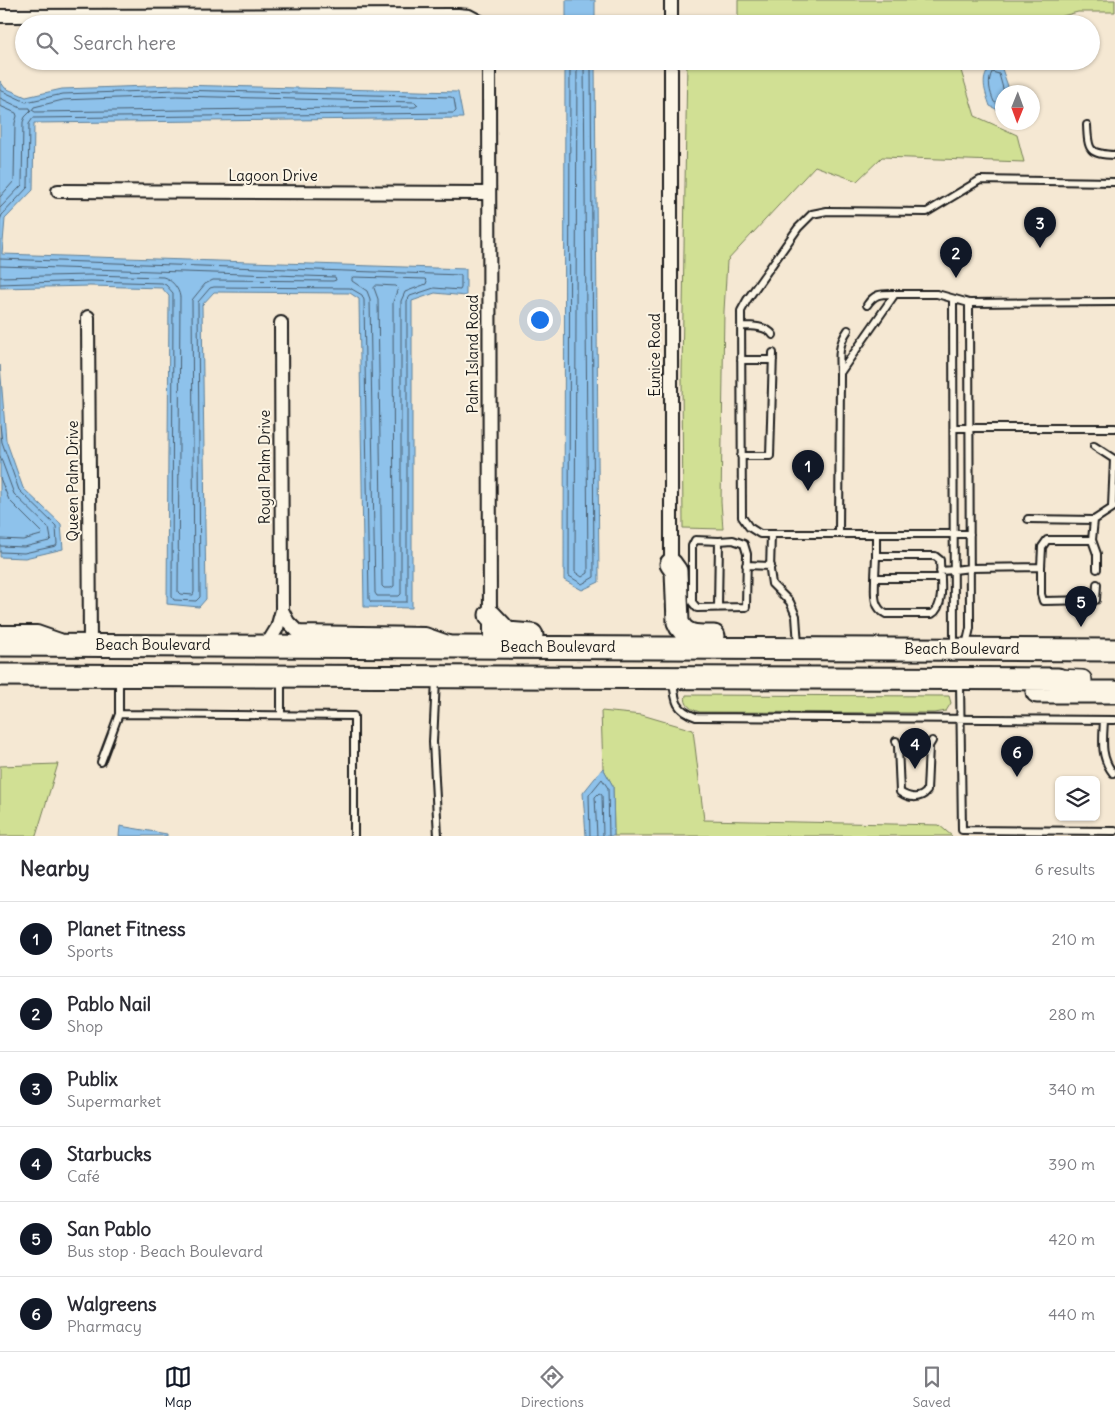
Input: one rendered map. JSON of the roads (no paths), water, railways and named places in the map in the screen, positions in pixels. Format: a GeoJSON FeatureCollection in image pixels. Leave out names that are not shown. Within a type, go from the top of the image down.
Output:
{"type":"FeatureCollection","features":[{"type":"Feature","properties":{"kind":"highway"},"geometry":{"type":"LineString","coordinates":[[671,564],[676,571],[678,622],[683,632],[698,636],[750,637],[766,648]]}},
{"type":"Feature","properties":{"kind":"highway"},"geometry":{"type":"LineString","coordinates":[[490,615],[507,634],[619,634],[646,648]]}},
{"type":"Feature","properties":{"kind":"highway","name":"Beach Boulevard"},"geometry":{"type":"LineString","coordinates":[[0,645],[1115,650]]}},
{"type":"Feature","properties":{"kind":"highway"},"geometry":{"type":"LineString","coordinates":[[0,665],[69,663],[80,657],[82,645]]}},
{"type":"Feature","properties":{"kind":"highway"},"geometry":{"type":"LineString","coordinates":[[118,676],[126,664],[137,656],[220,657],[257,646]]}},
{"type":"Feature","properties":{"kind":"highway"},"geometry":{"type":"LineString","coordinates":[[325,676],[349,665],[471,665],[481,658],[490,647]]}},
{"type":"Feature","properties":{"kind":"highway"},"geometry":{"type":"LineString","coordinates":[[525,677],[538,669],[574,662],[657,660],[672,648]]}},
{"type":"Feature","properties":{"kind":"highway"},"geometry":{"type":"LineString","coordinates":[[673,679],[682,668],[689,665],[744,665],[788,657],[798,648]]}},
{"type":"Feature","properties":{"kind":"highway"},"geometry":{"type":"LineString","coordinates":[[798,678],[834,667],[941,668],[953,660],[960,649]]}},
{"type":"Feature","properties":{"kind":"highway"},"geometry":{"type":"LineString","coordinates":[[0,675],[1058,680]]}},
{"type":"Feature","properties":{"kind":"highway"},"geometry":{"type":"LineString","coordinates":[[982,679],[1007,692],[1115,692]]}},
{"type":"Feature","properties":{"kind":"highway"},"geometry":{"type":"LineString","coordinates":[[1082,680],[1115,680]]}},
{"type":"Feature","properties":{"kind":"main road"},"geometry":{"type":"LineString","coordinates":[[1058,680],[1082,680]]}},
{"type":"Feature","properties":{"kind":"street"},"geometry":{"type":"LineString","coordinates":[[671,0],[671,15]]}},
{"type":"Feature","properties":{"kind":"street"},"geometry":{"type":"LineString","coordinates":[[0,16],[15,16]]}},
{"type":"Feature","properties":{"kind":"street","name":"Palm Island Road"},"geometry":{"type":"LineString","coordinates":[[489,70],[490,647]]}},
{"type":"Feature","properties":{"kind":"street","name":"Eunice Road"},"geometry":{"type":"LineString","coordinates":[[671,70],[672,648]]}},
{"type":"Feature","properties":{"kind":"street","name":"Lagoon Drive"},"geometry":{"type":"LineString","coordinates":[[58,191],[489,193]]}},
{"type":"Feature","properties":{"kind":"street","name":"Queen Palm Drive"},"geometry":{"type":"LineString","coordinates":[[82,645],[88,317]]}},
{"type":"Feature","properties":{"kind":"street","name":"Royal Palm Drive"},"geometry":{"type":"LineString","coordinates":[[257,646],[277,628],[282,610],[281,323]]}},
{"type":"Feature","properties":{"kind":"street"},"geometry":{"type":"LineString","coordinates":[[282,610],[288,622],[298,632],[425,634],[463,647]]}},
{"type":"Feature","properties":{"kind":"street"},"geometry":{"type":"LineString","coordinates":[[0,632],[37,632],[82,645]]}},
{"type":"Feature","properties":{"kind":"lane"},"geometry":{"type":"LineString","coordinates":[[1087,126],[1088,144],[1091,150],[1099,154],[1115,155]]}},
{"type":"Feature","properties":{"kind":"lane"},"geometry":{"type":"LineString","coordinates":[[970,534],[760,534],[749,527],[742,517],[741,311],[798,228],[812,214],[826,211],[927,212],[980,180],[1115,182]]}},
{"type":"Feature","properties":{"kind":"lane"},"geometry":{"type":"LineString","coordinates":[[867,305],[878,294],[937,294],[970,303],[1115,302]]}},
{"type":"Feature","properties":{"kind":"lane"},"geometry":{"type":"LineString","coordinates":[[840,373],[895,294]]}},
{"type":"Feature","properties":{"kind":"lane"},"geometry":{"type":"LineString","coordinates":[[953,299],[954,570],[960,649]]}},
{"type":"Feature","properties":{"kind":"lane"},"geometry":{"type":"LineString","coordinates":[[960,649],[970,628],[970,303]]}},
{"type":"Feature","properties":{"kind":"lane"},"geometry":{"type":"LineString","coordinates":[[741,326],[761,328],[771,332],[773,336]]}},
{"type":"Feature","properties":{"kind":"lane"},"geometry":{"type":"LineString","coordinates":[[839,534],[839,353],[843,337],[848,330]]}},
{"type":"Feature","properties":{"kind":"lane"},"geometry":{"type":"LineString","coordinates":[[741,360],[773,357],[770,456],[742,456]]}},
{"type":"Feature","properties":{"kind":"lane"},"geometry":{"type":"LineString","coordinates":[[954,428],[1115,428]]}},
{"type":"Feature","properties":{"kind":"lane"},"geometry":{"type":"LineString","coordinates":[[1028,519],[1094,520],[1113,507],[1114,459],[1094,446]]}},
{"type":"Feature","properties":{"kind":"lane"},"geometry":{"type":"LineString","coordinates":[[1094,520],[1092,540],[1097,554],[1097,569]]}},
{"type":"Feature","properties":{"kind":"lane"},"geometry":{"type":"LineString","coordinates":[[770,534],[772,584],[790,602],[796,616],[798,648]]}},
{"type":"Feature","properties":{"kind":"lane"},"geometry":{"type":"LineString","coordinates":[[876,534],[875,578],[876,603],[879,611],[886,614],[932,614],[938,611],[941,603],[940,560],[935,556],[876,556]]}},
{"type":"Feature","properties":{"kind":"lane"},"geometry":{"type":"LineString","coordinates":[[695,540],[733,540],[744,544],[746,565],[746,607],[697,608],[692,602],[692,546],[695,540]]}},
{"type":"Feature","properties":{"kind":"lane"},"geometry":{"type":"LineString","coordinates":[[1092,540],[1047,540],[1042,547],[1041,594],[1043,601],[1096,600],[1097,584]]}},
{"type":"Feature","properties":{"kind":"lane"},"geometry":{"type":"LineString","coordinates":[[718,608],[719,541]]}},
{"type":"Feature","properties":{"kind":"lane"},"geometry":{"type":"LineString","coordinates":[[746,565],[770,566]]}},
{"type":"Feature","properties":{"kind":"lane"},"geometry":{"type":"LineString","coordinates":[[940,570],[1041,568]]}},
{"type":"Feature","properties":{"kind":"lane"},"geometry":{"type":"LineString","coordinates":[[875,578],[940,578]]}},
{"type":"Feature","properties":{"kind":"lane"},"geometry":{"type":"LineString","coordinates":[[101,762],[119,714],[118,676]]}},
{"type":"Feature","properties":{"kind":"lane"},"geometry":{"type":"LineString","coordinates":[[281,716],[282,676]]}},
{"type":"Feature","properties":{"kind":"lane"},"geometry":{"type":"LineString","coordinates":[[437,677],[433,742],[438,836]]}},
{"type":"Feature","properties":{"kind":"lane"},"geometry":{"type":"LineString","coordinates":[[673,679],[675,698],[679,708],[686,714],[696,717],[1115,720]]}},
{"type":"Feature","properties":{"kind":"lane"},"geometry":{"type":"LineString","coordinates":[[960,679],[962,830],[1115,831]]}},
{"type":"Feature","properties":{"kind":"lane"},"geometry":{"type":"LineString","coordinates":[[119,714],[354,716],[354,836]]}},
{"type":"Feature","properties":{"kind":"lane"},"geometry":{"type":"LineString","coordinates":[[1104,720],[1103,753],[1106,765],[1113,773]]}},
{"type":"Feature","properties":{"kind":"lane"},"geometry":{"type":"LineString","coordinates":[[896,741],[898,746],[900,792],[905,796],[914,798],[924,795],[927,791],[929,746],[932,741]]}},
{"type":"Feature","properties":{"kind":"water"},"geometry":{"type":"Polygon","coordinates":[[[566,0],[595,0],[595,15],[566,15],[566,0]]]}},
{"type":"Feature","properties":{"kind":"water"},"geometry":{"type":"Polygon","coordinates":[[[565,70],[595,70],[599,582],[582,590],[564,580],[565,70]]]}},
{"type":"Feature","properties":{"kind":"water"},"geometry":{"type":"Polygon","coordinates":[[[989,70],[1002,70],[1008,85],[995,85],[995,108],[990,106],[985,90],[984,80],[989,70]]]}},
{"type":"Feature","properties":{"kind":"water"},"geometry":{"type":"Polygon","coordinates":[[[0,81],[5,88],[26,97],[62,89],[177,85],[458,92],[463,118],[34,123],[33,190],[5,219],[2,254],[466,269],[466,296],[435,293],[412,301],[412,608],[364,607],[359,299],[350,293],[214,292],[202,305],[206,599],[199,607],[167,604],[169,296],[162,288],[90,286],[0,288],[0,81]]]}},
{"type":"Feature","properties":{"kind":"water"},"geometry":{"type":"Polygon","coordinates":[[[0,365],[6,440],[23,488],[61,524],[63,549],[25,558],[0,557],[0,365]]]}},
{"type":"Feature","properties":{"kind":"water"},"geometry":{"type":"Polygon","coordinates":[[[603,768],[613,786],[614,836],[586,836],[583,793],[603,768]]]}},
{"type":"Feature","properties":{"kind":"water"},"geometry":{"type":"Polygon","coordinates":[[[120,826],[167,834],[167,836],[119,836],[120,826]]]}},
{"type":"Feature","properties":{"kind":"place","name":"Publix"},"geometry":{"type":"Point","coordinates":[1040,248]}},
{"type":"Feature","properties":{"kind":"place","name":"Pablo Nail"},"geometry":{"type":"Point","coordinates":[956,278]}},
{"type":"Feature","properties":{"kind":"place","name":"Planet Fitness"},"geometry":{"type":"Point","coordinates":[808,491]}},
{"type":"Feature","properties":{"kind":"place","name":"San Pablo"},"geometry":{"type":"Point","coordinates":[1081,627]}},
{"type":"Feature","properties":{"kind":"place","name":"Starbucks"},"geometry":{"type":"Point","coordinates":[915,769]}},
{"type":"Feature","properties":{"kind":"place","name":"Walgreens"},"geometry":{"type":"Point","coordinates":[1017,777]}}]}
